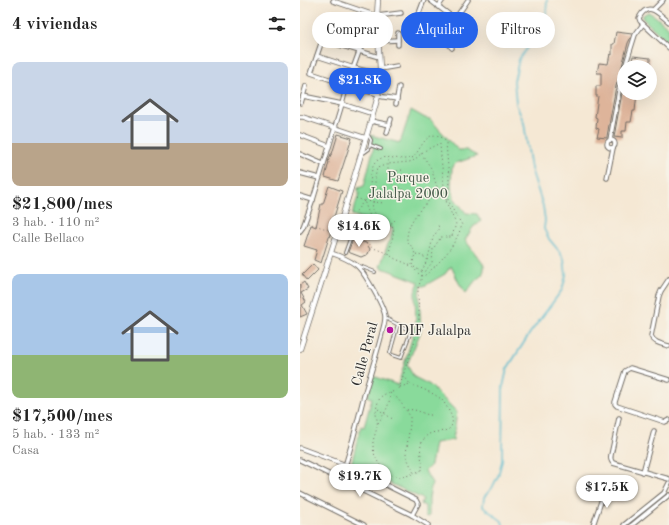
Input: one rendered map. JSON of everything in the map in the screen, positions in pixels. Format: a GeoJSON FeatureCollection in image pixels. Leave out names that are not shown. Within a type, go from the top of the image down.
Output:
{"type":"FeatureCollection","features":[{"type":"Feature","properties":{"kind":"street"},"geometry":{"type":"LineString","coordinates":[[377,12],[378,0]]}},
{"type":"Feature","properties":{"kind":"street"},"geometry":{"type":"LineString","coordinates":[[420,12],[424,0]]}},
{"type":"Feature","properties":{"kind":"street"},"geometry":{"type":"LineString","coordinates":[[430,0],[446,12]]}},
{"type":"Feature","properties":{"kind":"street"},"geometry":{"type":"LineString","coordinates":[[438,6],[444,0]]}},
{"type":"Feature","properties":{"kind":"street"},"geometry":{"type":"LineString","coordinates":[[459,12],[468,0]]}},
{"type":"Feature","properties":{"kind":"street"},"geometry":{"type":"LineString","coordinates":[[654,9],[663,0]]}},
{"type":"Feature","properties":{"kind":"street"},"geometry":{"type":"LineString","coordinates":[[334,1],[365,12]]}},
{"type":"Feature","properties":{"kind":"street"},"geometry":{"type":"LineString","coordinates":[[669,22],[651,8],[642,12],[639,18],[640,21],[669,48]]}},
{"type":"Feature","properties":{"kind":"street"},"geometry":{"type":"LineString","coordinates":[[627,60],[635,35],[643,24]]}},
{"type":"Feature","properties":{"kind":"street"},"geometry":{"type":"LineString","coordinates":[[398,33],[398,45]]}},
{"type":"Feature","properties":{"kind":"street"},"geometry":{"type":"LineString","coordinates":[[393,40],[398,40]]}},
{"type":"Feature","properties":{"kind":"street"},"geometry":{"type":"LineString","coordinates":[[320,48],[311,73],[378,95],[397,99]]}},
{"type":"Feature","properties":{"kind":"street"},"geometry":{"type":"LineString","coordinates":[[347,48],[379,57]]}},
{"type":"Feature","properties":{"kind":"street"},"geometry":{"type":"LineString","coordinates":[[300,231],[306,222],[342,104],[346,85],[354,68],[360,48]]}},
{"type":"Feature","properties":{"kind":"street"},"geometry":{"type":"LineString","coordinates":[[300,349],[341,221],[378,95],[380,72],[378,48]]}},
{"type":"Feature","properties":{"kind":"street"},"geometry":{"type":"LineString","coordinates":[[317,56],[354,68],[380,72],[397,66]]}},
{"type":"Feature","properties":{"kind":"street"},"geometry":{"type":"LineString","coordinates":[[301,103],[306,86]]}},
{"type":"Feature","properties":{"kind":"street"},"geometry":{"type":"LineString","coordinates":[[396,104],[399,88]]}},
{"type":"Feature","properties":{"kind":"street"},"geometry":{"type":"LineString","coordinates":[[303,96],[342,104],[373,114]]}},
{"type":"Feature","properties":{"kind":"street"},"geometry":{"type":"LineString","coordinates":[[607,178],[613,148],[615,146],[614,141],[610,140],[617,100]]}},
{"type":"Feature","properties":{"kind":"street"},"geometry":{"type":"LineString","coordinates":[[300,117],[367,136]]}},
{"type":"Feature","properties":{"kind":"street"},"geometry":{"type":"LineString","coordinates":[[387,133],[391,120]]}},
{"type":"Feature","properties":{"kind":"street"},"geometry":{"type":"LineString","coordinates":[[371,121],[390,125]]}},
{"type":"Feature","properties":{"kind":"street"},"geometry":{"type":"LineString","coordinates":[[300,134],[329,146]]}},
{"type":"Feature","properties":{"kind":"street"},"geometry":{"type":"LineString","coordinates":[[300,154],[323,164]]}},
{"type":"Feature","properties":{"kind":"street"},"geometry":{"type":"LineString","coordinates":[[300,173],[319,178]]}},
{"type":"Feature","properties":{"kind":"street"},"geometry":{"type":"LineString","coordinates":[[300,196],[313,200]]}},
{"type":"Feature","properties":{"kind":"street"},"geometry":{"type":"LineString","coordinates":[[300,220],[306,222]]}},
{"type":"Feature","properties":{"kind":"street","name":"Calle Peral"},"geometry":{"type":"LineString","coordinates":[[331,253],[356,265],[361,270],[373,290],[383,310],[385,318],[346,465],[340,480]]}},
{"type":"Feature","properties":{"kind":"street"},"geometry":{"type":"LineString","coordinates":[[669,279],[659,296],[651,336],[656,342],[669,346]]}},
{"type":"Feature","properties":{"kind":"street"},"geometry":{"type":"LineString","coordinates":[[669,380],[628,368],[625,371],[615,402],[617,406],[665,422],[669,420]]}},
{"type":"Feature","properties":{"kind":"street"},"geometry":{"type":"LineString","coordinates":[[618,418],[610,458],[611,461],[613,463],[669,479]]}},
{"type":"Feature","properties":{"kind":"street"},"geometry":{"type":"LineString","coordinates":[[643,472],[654,431]]}},
{"type":"Feature","properties":{"kind":"street"},"geometry":{"type":"LineString","coordinates":[[300,448],[346,465],[416,500],[418,504],[412,515]]}},
{"type":"Feature","properties":{"kind":"street"},"geometry":{"type":"LineString","coordinates":[[300,460],[412,515],[428,525]]}},
{"type":"Feature","properties":{"kind":"street"},"geometry":{"type":"LineString","coordinates":[[624,525],[664,493],[669,483]]}},
{"type":"Feature","properties":{"kind":"street"},"geometry":{"type":"LineString","coordinates":[[593,525],[606,487]]}},
{"type":"Feature","properties":{"kind":"street"},"geometry":{"type":"LineString","coordinates":[[300,494],[364,525]]}},
{"type":"Feature","properties":{"kind":"street"},"geometry":{"type":"LineString","coordinates":[[632,525],[669,495]]}},
{"type":"Feature","properties":{"kind":"lane"},"geometry":{"type":"LineString","coordinates":[[361,155],[369,149],[371,140],[367,136]]}},
{"type":"Feature","properties":{"kind":"lane"},"geometry":{"type":"LineString","coordinates":[[370,145],[382,149]]}},
{"type":"Feature","properties":{"kind":"lane"},"geometry":{"type":"LineString","coordinates":[[341,221],[370,230],[368,238],[352,232]]}},
{"type":"Feature","properties":{"kind":"lane"},"geometry":{"type":"LineString","coordinates":[[344,253],[355,225]]}},
{"type":"Feature","properties":{"kind":"lane"},"geometry":{"type":"LineString","coordinates":[[356,265],[375,272]]}},
{"type":"Feature","properties":{"kind":"lane"},"geometry":{"type":"LineString","coordinates":[[385,318],[398,324],[411,331],[402,358],[390,353],[398,324]]}},
{"type":"Feature","properties":{"kind":"path"},"geometry":{"type":"LineString","coordinates":[[378,424],[376,413],[379,399],[383,395],[398,391],[419,329],[418,288],[422,276],[424,276],[435,266],[451,248],[461,227],[461,223],[447,200],[449,178],[445,140],[436,135],[430,136],[411,159],[407,160],[383,157],[374,164],[369,194],[356,211],[358,215],[392,226],[394,228],[389,254]]}},
{"type":"Feature","properties":{"kind":"path"},"geometry":{"type":"LineString","coordinates":[[395,220],[392,223],[384,221],[372,210],[374,202],[376,169],[388,164],[413,161],[421,153],[440,144],[447,204],[456,224],[452,237],[441,236],[439,238],[433,249],[432,263],[425,271],[422,272]]}},
{"type":"Feature","properties":{"kind":"path"},"geometry":{"type":"LineString","coordinates":[[421,153],[431,168],[438,192],[416,214],[407,234],[407,241],[416,254],[428,258]]}},
{"type":"Feature","properties":{"kind":"path"},"geometry":{"type":"LineString","coordinates":[[388,158],[389,181]]}},
{"type":"Feature","properties":{"kind":"path"},"geometry":{"type":"LineString","coordinates":[[369,194],[381,188],[389,181],[394,180],[394,175],[397,171],[402,170]]}},
{"type":"Feature","properties":{"kind":"path"},"geometry":{"type":"LineString","coordinates":[[389,181],[423,201]]}},
{"type":"Feature","properties":{"kind":"path"},"geometry":{"type":"LineString","coordinates":[[356,198],[364,201],[384,203]]}},
{"type":"Feature","properties":{"kind":"path"},"geometry":{"type":"LineString","coordinates":[[364,201],[371,219]]}},
{"type":"Feature","properties":{"kind":"path"},"geometry":{"type":"LineString","coordinates":[[306,222],[334,231]]}},
{"type":"Feature","properties":{"kind":"path"},"geometry":{"type":"LineString","coordinates":[[422,272],[439,228],[438,225]]}},
{"type":"Feature","properties":{"kind":"path"},"geometry":{"type":"LineString","coordinates":[[368,238],[371,247],[389,254],[422,272]]}},
{"type":"Feature","properties":{"kind":"path"},"geometry":{"type":"LineString","coordinates":[[412,266],[416,254]]}},
{"type":"Feature","properties":{"kind":"path"},"geometry":{"type":"LineString","coordinates":[[412,266],[422,276]]}},
{"type":"Feature","properties":{"kind":"path"},"geometry":{"type":"LineString","coordinates":[[390,393],[387,409],[378,424],[372,445],[374,455],[385,470],[395,476],[400,477],[422,469],[420,452],[424,438],[427,434],[448,429],[452,422],[452,418],[441,400],[427,391],[410,384],[403,375]]}},
{"type":"Feature","properties":{"kind":"path"},"geometry":{"type":"LineString","coordinates":[[400,387],[410,384]]}},
{"type":"Feature","properties":{"kind":"path"},"geometry":{"type":"LineString","coordinates":[[390,393],[397,398],[410,416],[406,454],[414,473]]}},
{"type":"Feature","properties":{"kind":"path"},"geometry":{"type":"LineString","coordinates":[[377,409],[394,420]]}},
{"type":"Feature","properties":{"kind":"path"},"geometry":{"type":"LineString","coordinates":[[407,410],[413,409],[428,416],[434,415]]}},
{"type":"Feature","properties":{"kind":"green space"},"geometry":{"type":"Polygon","coordinates":[[[648,12],[669,28],[669,43],[643,19],[643,15],[648,12]]]}},
{"type":"Feature","properties":{"kind":"green space","name":"Parque Jalalpa 2000"},"geometry":{"type":"Polygon","coordinates":[[[411,110],[425,118],[430,119],[458,150],[466,150],[477,156],[456,163],[452,167],[451,187],[454,198],[466,213],[477,214],[481,221],[473,227],[465,240],[484,265],[482,275],[475,281],[466,293],[459,283],[451,266],[445,274],[424,286],[421,286],[419,292],[421,331],[407,365],[414,377],[430,385],[457,412],[453,440],[435,443],[431,465],[425,471],[432,483],[429,497],[429,517],[425,516],[425,506],[421,504],[423,499],[351,465],[361,426],[364,427],[372,398],[368,397],[373,376],[398,385],[416,325],[415,292],[419,282],[380,267],[389,241],[390,242],[393,228],[352,215],[359,194],[358,188],[364,186],[374,146],[371,144],[373,140],[370,135],[400,143],[411,110]]]}},
{"type":"Feature","properties":{"kind":"building"},"geometry":{"type":"Polygon","coordinates":[[[616,32],[632,34],[624,60],[617,60],[617,83],[607,138],[597,137],[599,129],[596,128],[597,118],[595,117],[598,96],[596,96],[596,86],[601,86],[601,73],[597,73],[599,63],[608,64],[610,54],[612,55],[612,44],[614,44],[616,32]]]}},
{"type":"Feature","properties":{"kind":"building"},"geometry":{"type":"Polygon","coordinates":[[[633,56],[650,58],[650,60],[632,60],[633,56]]]}},
{"type":"Feature","properties":{"kind":"building"},"geometry":{"type":"Polygon","coordinates":[[[621,100],[636,100],[635,111],[633,111],[631,122],[627,122],[626,131],[622,131],[622,138],[614,137],[621,100]]]}},
{"type":"Feature","properties":{"kind":"building"},"geometry":{"type":"Polygon","coordinates":[[[338,134],[352,138],[338,181],[325,177],[328,162],[338,134]]]}},
{"type":"Feature","properties":{"kind":"building"},"geometry":{"type":"Polygon","coordinates":[[[329,186],[342,191],[334,217],[333,216],[329,231],[331,231],[321,263],[314,260],[317,250],[304,246],[311,225],[316,227],[321,204],[323,204],[329,186]]]}},
{"type":"Feature","properties":{"kind":"building"},"geometry":{"type":"Polygon","coordinates":[[[353,239],[366,243],[370,249],[368,254],[361,257],[348,252],[353,239]]]}},
{"type":"Feature","properties":{"kind":"building"},"geometry":{"type":"Polygon","coordinates":[[[313,264],[318,270],[307,281],[302,275],[313,264]]]}},
{"type":"Feature","properties":{"kind":"building"},"geometry":{"type":"Polygon","coordinates":[[[304,282],[308,289],[301,293],[306,302],[302,305],[307,314],[300,317],[300,285],[304,282]]]}},
{"type":"Feature","properties":{"kind":"waterway"},"geometry":{"type":"LineString","coordinates":[[503,525],[502,521],[483,507],[484,497],[492,488],[498,476],[502,461],[503,387],[507,369],[530,333],[562,290],[566,275],[564,259],[549,239],[544,229],[545,220],[543,206],[531,169],[524,123],[516,104],[514,81],[519,59],[541,29],[546,16],[547,0]]}},
{"type":"Feature","properties":{"kind":"place","name":"DIF Jalalpa"},"geometry":{"type":"Point","coordinates":[390,330]}}]}
